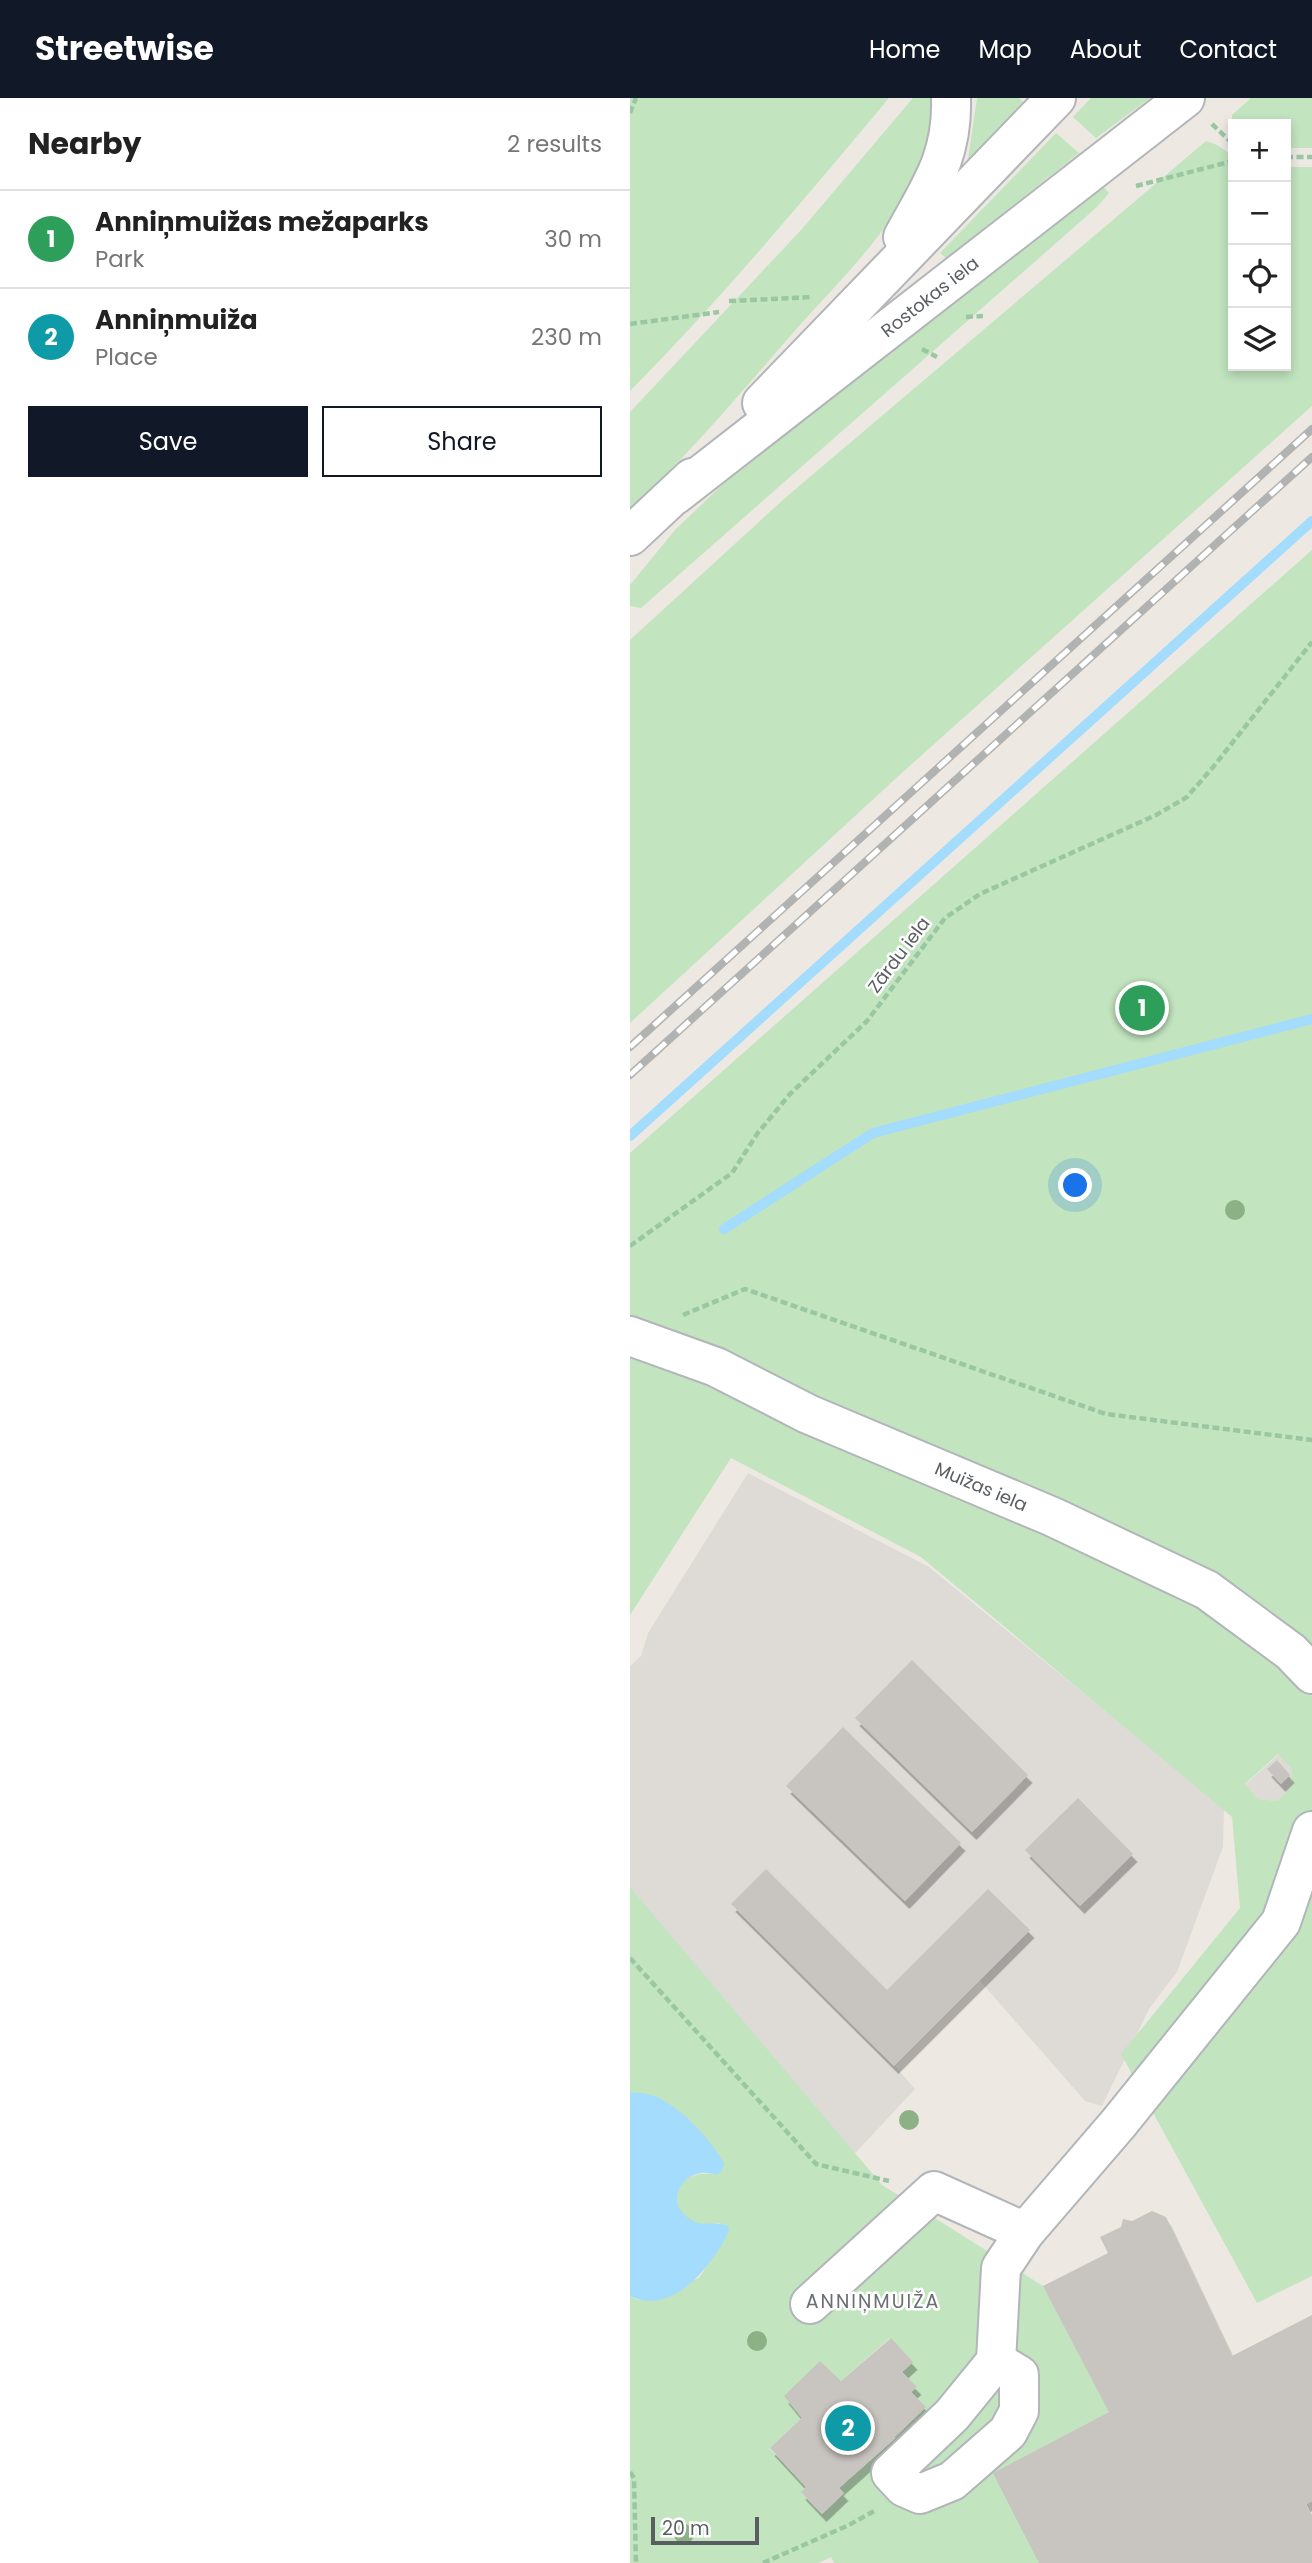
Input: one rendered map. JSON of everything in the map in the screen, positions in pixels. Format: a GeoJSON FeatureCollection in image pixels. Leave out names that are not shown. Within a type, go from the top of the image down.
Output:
{"type":"FeatureCollection","features":[{"type":"Feature","properties":{"kind":"street"},"geometry":{"type":"LineString","coordinates":[[878,282],[942,164],[951,128],[951,98]]}},
{"type":"Feature","properties":{"kind":"street","name":"Rostokas iela"},"geometry":{"type":"LineString","coordinates":[[630,536],[675,495],[1056,98]]}},
{"type":"Feature","properties":{"kind":"street","name":"Rostokas iela"},"geometry":{"type":"LineString","coordinates":[[675,495],[1198,111]]}},
{"type":"Feature","properties":{"kind":"street","name":"Muižas iela"},"geometry":{"type":"LineString","coordinates":[[630,1336],[716,1367],[808,1414],[1053,1517],[1207,1590],[1292,1652],[1312,1674]]}},
{"type":"Feature","properties":{"kind":"street"},"geometry":{"type":"LineString","coordinates":[[996,2361],[1019,2375],[1019,2410],[1008,2432],[952,2481],[920,2494],[904,2487],[891,2473],[952,2415],[996,2361],[1000,2268],[1025,2232],[1118,2124],[1281,1922],[1312,1831]]}},
{"type":"Feature","properties":{"kind":"street"},"geometry":{"type":"LineString","coordinates":[[810,2304],[934,2191],[1025,2232]]}},
{"type":"Feature","properties":{"kind":"path"},"geometry":{"type":"LineString","coordinates":[[630,113],[636,98]]}},
{"type":"Feature","properties":{"kind":"path"},"geometry":{"type":"LineString","coordinates":[[1198,111],[1228,139]]}},
{"type":"Feature","properties":{"kind":"path"},"geometry":{"type":"LineString","coordinates":[[1291,157],[1312,157]]}},
{"type":"Feature","properties":{"kind":"path"},"geometry":{"type":"LineString","coordinates":[[1131,187],[1228,162]]}},
{"type":"Feature","properties":{"kind":"path"},"geometry":{"type":"LineString","coordinates":[[630,324],[719,312]]}},
{"type":"Feature","properties":{"kind":"path","name":"Zārdu iela"},"geometry":{"type":"LineString","coordinates":[[630,1246],[732,1172],[757,1134],[790,1094],[867,1021],[945,918],[980,894],[1156,816],[1187,797],[1312,642]]}},
{"type":"Feature","properties":{"kind":"path"},"geometry":{"type":"LineString","coordinates":[[630,1336],[745,1289],[1106,1414],[1312,1440]]}},
{"type":"Feature","properties":{"kind":"path"},"geometry":{"type":"LineString","coordinates":[[630,1958],[816,2164],[934,2191]]}},
{"type":"Feature","properties":{"kind":"path"},"geometry":{"type":"LineString","coordinates":[[630,2472],[634,2478],[636,2563]]}},
{"type":"Feature","properties":{"kind":"path"},"geometry":{"type":"LineString","coordinates":[[763,2563],[881,2508],[904,2487]]}},
{"type":"Feature","properties":{"kind":"shaded area"},"geometry":{"type":"Polygon","coordinates":[[[748,1473],[929,1567],[1224,1808],[1223,1847],[1177,1972],[1149,2009],[1102,2106],[1085,2101],[980,1981],[895,2066],[915,2089],[848,2161],[630,1913],[630,1666],[641,1656],[648,1633],[748,1473]]]}},
{"type":"Feature","properties":{"kind":"shaded area"},"geometry":{"type":"Polygon","coordinates":[[[1279,1754],[1292,1769],[1292,1786],[1277,1801],[1258,1799],[1245,1785],[1279,1754]]]}},
{"type":"Feature","properties":{"kind":"green space"},"geometry":{"type":"Polygon","coordinates":[[[630,98],[889,98],[730,284],[630,391],[630,98]]]}},
{"type":"Feature","properties":{"kind":"green space"},"geometry":{"type":"Polygon","coordinates":[[[913,98],[931,98],[929,128],[919,166],[892,217],[863,255],[717,420],[630,510],[630,412],[802,229],[913,98]]]}},
{"type":"Feature","properties":{"kind":"green space"},"geometry":{"type":"Polygon","coordinates":[[[977,98],[1019,98],[1024,103],[967,166],[977,98]]]}},
{"type":"Feature","properties":{"kind":"green space"},"geometry":{"type":"Polygon","coordinates":[[[1091,98],[1150,98],[1096,138],[1073,117],[1091,98]]]}},
{"type":"Feature","properties":{"kind":"green space"},"geometry":{"type":"Polygon","coordinates":[[[1251,98],[1312,98],[1312,148],[1291,148],[1291,119],[1232,119],[1232,115],[1251,98]]]}},
{"type":"Feature","properties":{"kind":"green space"},"geometry":{"type":"Polygon","coordinates":[[[1056,133],[1079,153],[946,258],[940,253],[1056,133]]]}},
{"type":"Feature","properties":{"kind":"green space"},"geometry":{"type":"Polygon","coordinates":[[[1206,141],[1228,153],[1228,371],[1291,371],[1291,167],[1312,167],[1312,406],[904,771],[630,1023],[630,640],[785,498],[1206,141]]]}},
{"type":"Feature","properties":{"kind":"green space"},"geometry":{"type":"Polygon","coordinates":[[[1103,186],[1109,193],[1097,207],[641,608],[630,606],[630,585],[675,530],[749,459],[1103,186]]]}},
{"type":"Feature","properties":{"kind":"green space"},"geometry":{"type":"Polygon","coordinates":[[[1312,550],[1312,2276],[1257,2303],[1121,2054],[1240,1908],[1232,1817],[921,1557],[731,1458],[630,1615],[630,1153],[1312,550]],[[1278,1754],[1245,1784],[1258,1799],[1277,1801],[1292,1786],[1292,1769],[1278,1754]]]}},
{"type":"Feature","properties":{"kind":"green space"},"geometry":{"type":"Polygon","coordinates":[[[630,1887],[882,2185],[1043,2286],[1109,2412],[994,2473],[1039,2563],[834,2563],[831,2557],[819,2563],[630,2563],[630,2296],[638,2300],[699,2278],[729,2231],[720,2223],[703,2225],[691,2222],[683,2215],[677,2196],[681,2186],[688,2178],[700,2174],[717,2175],[655,2096],[630,2092],[630,1887]],[[890,2338],[841,2381],[836,2378],[799,2412],[802,2418],[770,2449],[806,2487],[801,2492],[822,2514],[843,2493],[839,2488],[895,2439],[925,2407],[911,2392],[916,2387],[902,2372],[912,2361],[890,2338]]]}},
{"type":"Feature","properties":{"kind":"water"},"geometry":{"type":"Polygon","coordinates":[[[630,2092],[654,2096],[677,2109],[703,2134],[724,2163],[722,2171],[717,2175],[701,2173],[687,2179],[677,2198],[681,2211],[692,2221],[728,2226],[729,2231],[722,2244],[690,2284],[662,2299],[646,2301],[630,2296],[630,2092]]]}},
{"type":"Feature","properties":{"kind":"building"},"geometry":{"type":"Polygon","coordinates":[[[912,1660],[1028,1775],[972,1832],[855,1718],[912,1660]]]}},
{"type":"Feature","properties":{"kind":"building"},"geometry":{"type":"Polygon","coordinates":[[[843,1727],[961,1843],[905,1901],[786,1786],[843,1727]]]}},
{"type":"Feature","properties":{"kind":"building"},"geometry":{"type":"Polygon","coordinates":[[[1277,1760],[1290,1775],[1281,1784],[1267,1769],[1277,1760]]]}},
{"type":"Feature","properties":{"kind":"building"},"geometry":{"type":"Polygon","coordinates":[[[1078,1798],[1133,1854],[1080,1906],[1025,1850],[1078,1798]]]}},
{"type":"Feature","properties":{"kind":"building"},"geometry":{"type":"Polygon","coordinates":[[[766,1869],[887,1990],[988,1889],[1030,1930],[894,2066],[731,1904],[766,1869]]]}},
{"type":"Feature","properties":{"kind":"building"},"geometry":{"type":"Polygon","coordinates":[[[1152,2211],[1166,2217],[1232,2356],[1312,2315],[1312,2501],[1306,2504],[1312,2516],[1312,2563],[1039,2563],[993,2473],[1109,2412],[1043,2286],[1108,2253],[1100,2237],[1121,2227],[1123,2219],[1132,2221],[1152,2211]]]}},
{"type":"Feature","properties":{"kind":"building","name":"ANNIŅMUIŽA"},"geometry":{"type":"Polygon","coordinates":[[[891,2338],[913,2362],[902,2372],[917,2387],[911,2392],[926,2407],[839,2488],[844,2493],[822,2514],[801,2492],[806,2487],[770,2448],[802,2418],[784,2396],[820,2361],[841,2381],[891,2338]]]}},
{"type":"Feature","properties":{"kind":"waterway"},"geometry":{"type":"LineString","coordinates":[[630,1136],[1312,521]]}},
{"type":"Feature","properties":{"kind":"waterway"},"geometry":{"type":"LineString","coordinates":[[724,1229],[873,1133],[1312,1019]]}},
{"type":"Feature","properties":{"kind":"railway"},"geometry":{"type":"LineString","coordinates":[[630,1047],[1312,429]]}},
{"type":"Feature","properties":{"kind":"railway"},"geometry":{"type":"LineString","coordinates":[[630,1075],[1312,457]]}},
{"type":"Feature","properties":{"kind":"place","name":"Anniņmuižas mežaparks"},"geometry":{"type":"Point","coordinates":[1142,1008]}},
{"type":"Feature","properties":{"kind":"place","name":"Anniņmuiža"},"geometry":{"type":"Point","coordinates":[848,2428]}},
{"type":"Feature","properties":{"kind":"district","name":"ANNIŅMUIŽA"},"geometry":{"type":"Point","coordinates":[873,2301]}}]}
